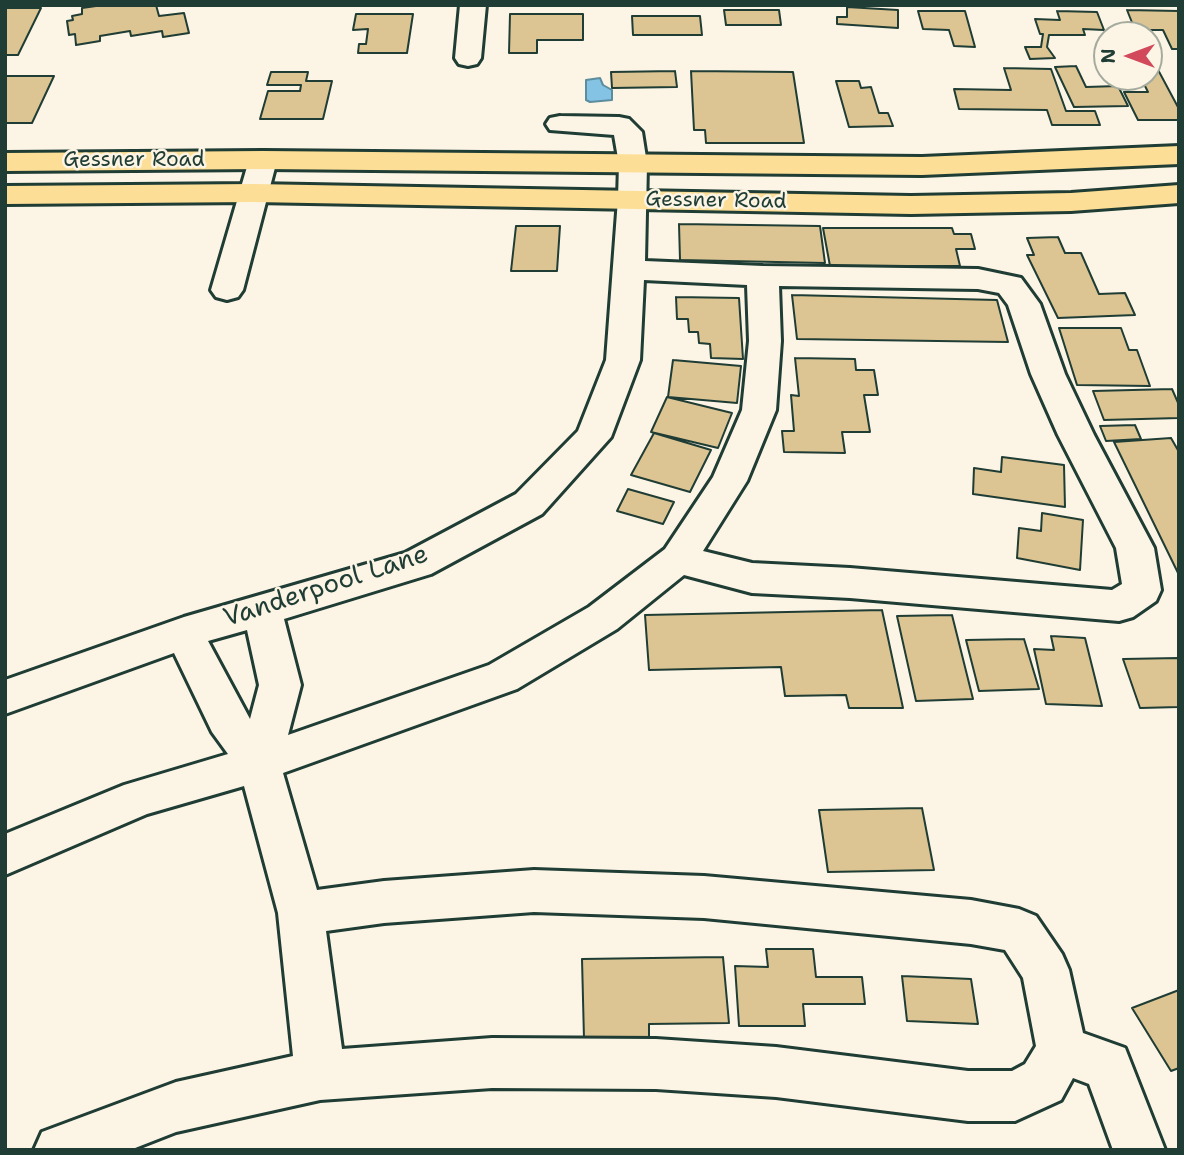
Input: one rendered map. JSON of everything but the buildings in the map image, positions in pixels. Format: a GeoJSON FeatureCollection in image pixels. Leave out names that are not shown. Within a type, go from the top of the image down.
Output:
{"type":"FeatureCollection","features":[{"type":"Feature","properties":{"kind":"main road","name":"Gessner Road"},"geometry":{"type":"LineString","coordinates":[[5,195],[254,193],[633,182],[935,166],[1105,161],[1179,155]]}},
{"type":"Feature","properties":{"kind":"main road","name":"Gessner Road"},"geometry":{"type":"LineString","coordinates":[[5,162],[263,160],[633,182],[911,205],[1072,202],[1179,194]]}},
{"type":"Feature","properties":{"kind":"street"},"geometry":{"type":"LineString","coordinates":[[468,58],[473,5]]}},
{"type":"Feature","properties":{"kind":"street","name":"Vanderpool Lane"},"geometry":{"type":"LineString","coordinates":[[5,697],[184,633],[417,564],[529,504],[593,438],[623,360],[633,182],[628,132],[619,125],[560,124]]}},
{"type":"Feature","properties":{"kind":"street"},"geometry":{"type":"LineString","coordinates":[[226,290],[263,160]]}},
{"type":"Feature","properties":{"kind":"street"},"geometry":{"type":"LineString","coordinates":[[629,270],[763,276],[978,279],[1010,285],[1024,304],[1048,374],[1076,435],[1135,548],[1142,590],[1119,606],[850,583],[752,578],[677,559]]}},
{"type":"Feature","properties":{"kind":"street"},"geometry":{"type":"LineString","coordinates":[[5,855],[139,799],[259,763],[503,677],[603,618],[677,559],[729,481],[759,410],[765,341],[763,276]]}},
{"type":"Feature","properties":{"kind":"street"},"geometry":{"type":"LineString","coordinates":[[259,763],[281,685],[262,608]]}},
{"type":"Feature","properties":{"kind":"street"},"geometry":{"type":"LineString","coordinates":[[184,633],[227,720],[259,763],[301,913],[320,1075]]}},
{"type":"Feature","properties":{"kind":"street"},"geometry":{"type":"LineString","coordinates":[[60,1150],[176,1107],[320,1075],[492,1063],[656,1064],[776,1072],[968,1096],[1015,1096],[1043,1082],[1062,1050],[1045,970],[1019,931],[971,922],[704,897],[534,891],[384,902],[301,913]]}},
{"type":"Feature","properties":{"kind":"street"},"geometry":{"type":"LineString","coordinates":[[1062,1050],[1107,1066],[1139,1150]]}},
{"type":"Feature","properties":{"kind":"water"},"geometry":{"type":"Polygon","coordinates":[[[600,78],[603,85],[612,90],[612,100],[586,100],[586,80],[600,78]]]}}]}
